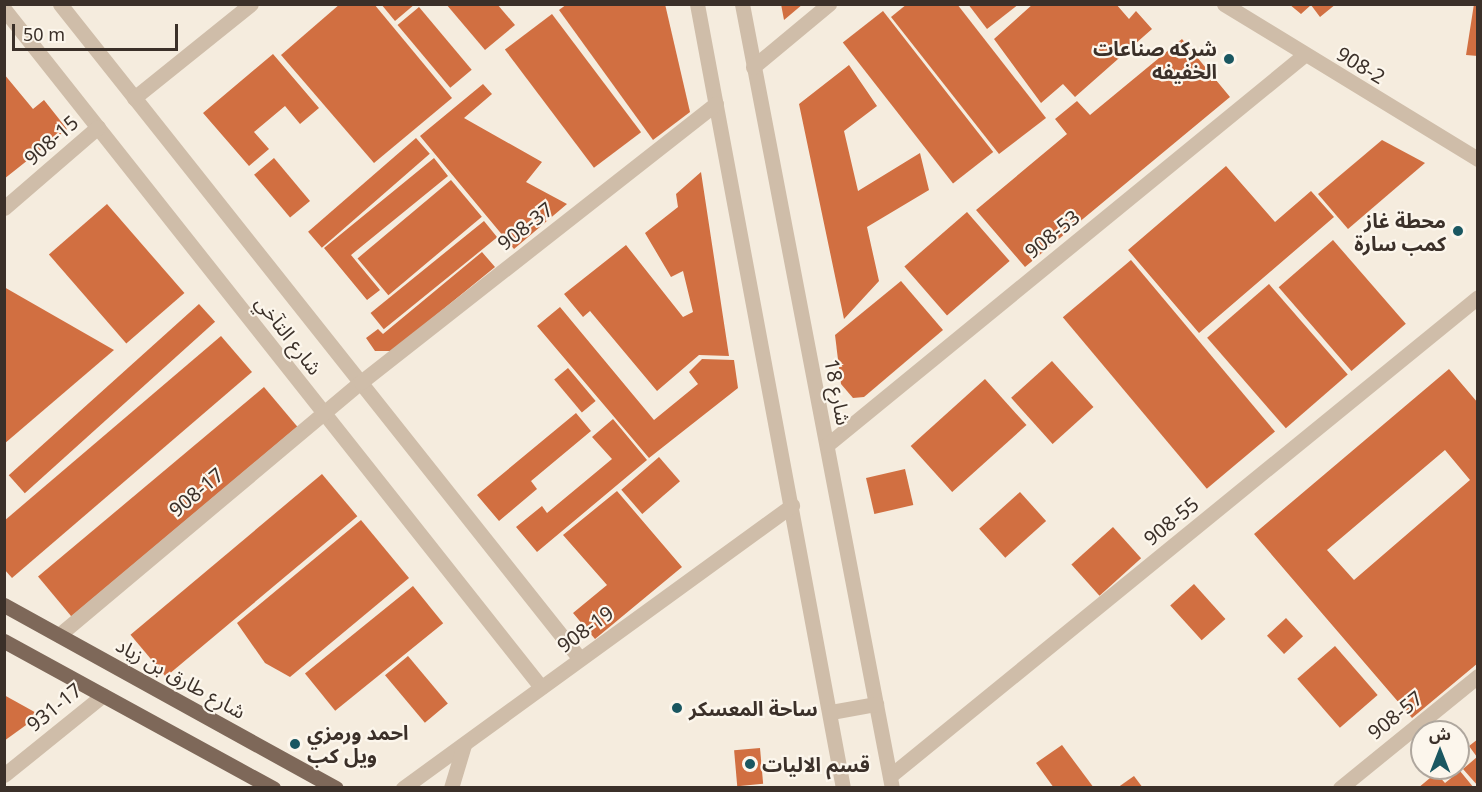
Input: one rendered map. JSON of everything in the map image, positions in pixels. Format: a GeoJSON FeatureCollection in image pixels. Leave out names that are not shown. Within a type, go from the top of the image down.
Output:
{"type":"FeatureCollection","features":[{"type":"Feature","properties":{"kind":"main road","name":"شارع طارق بن زياد"},"geometry":{"type":"LineString","coordinates":[[4,605],[336,788]]}},
{"type":"Feature","properties":{"kind":"main road"},"geometry":{"type":"LineString","coordinates":[[4,641],[273,788]]}},
{"type":"Feature","properties":{"kind":"street","name":"شارع التآخي"},"geometry":{"type":"LineString","coordinates":[[60,4],[580,659]]}},
{"type":"Feature","properties":{"kind":"street"},"geometry":{"type":"LineString","coordinates":[[134,98],[251,4]]}},
{"type":"Feature","properties":{"kind":"street"},"geometry":{"type":"LineString","coordinates":[[698,4],[831,712],[843,788]]}},
{"type":"Feature","properties":{"kind":"street","name":"شارع 18"},"geometry":{"type":"LineString","coordinates":[[742,4],[891,782]]}},
{"type":"Feature","properties":{"kind":"street"},"geometry":{"type":"LineString","coordinates":[[753,67],[829,4]]}},
{"type":"Feature","properties":{"kind":"street","name":"908-2"},"geometry":{"type":"LineString","coordinates":[[1224,4],[1304,55],[1478,159]]}},
{"type":"Feature","properties":{"kind":"street","name":"شارع التآخي"},"geometry":{"type":"LineString","coordinates":[[4,9],[541,687]]}},
{"type":"Feature","properties":{"kind":"street","name":"908-53"},"geometry":{"type":"LineString","coordinates":[[827,446],[1304,55]]}},
{"type":"Feature","properties":{"kind":"street","name":"908-37"},"geometry":{"type":"LineString","coordinates":[[361,382],[716,104]]}},
{"type":"Feature","properties":{"kind":"street","name":"908-15"},"geometry":{"type":"LineString","coordinates":[[4,208],[98,127]]}},
{"type":"Feature","properties":{"kind":"street","name":"908-55"},"geometry":{"type":"LineString","coordinates":[[891,782],[1478,297]]}},
{"type":"Feature","properties":{"kind":"street","name":"908-17"},"geometry":{"type":"LineString","coordinates":[[59,635],[361,382]]}},
{"type":"Feature","properties":{"kind":"street","name":"908-19"},"geometry":{"type":"LineString","coordinates":[[404,788],[792,505]]}},
{"type":"Feature","properties":{"kind":"street","name":"908-57"},"geometry":{"type":"LineString","coordinates":[[1340,788],[1478,676]]}},
{"type":"Feature","properties":{"kind":"street","name":"931-17"},"geometry":{"type":"LineString","coordinates":[[4,776],[103,695]]}},
{"type":"Feature","properties":{"kind":"street"},"geometry":{"type":"LineString","coordinates":[[831,712],[876,704]]}},
{"type":"Feature","properties":{"kind":"street"},"geometry":{"type":"LineString","coordinates":[[451,788],[465,743]]}},
{"type":"Feature","properties":{"kind":"building"},"geometry":{"type":"Polygon","coordinates":[[[340,4],[374,4],[452,98],[374,163],[281,55],[340,4]]]}},
{"type":"Feature","properties":{"kind":"building"},"geometry":{"type":"Polygon","coordinates":[[[381,4],[415,4],[395,21],[381,4]]]}},
{"type":"Feature","properties":{"kind":"building"},"geometry":{"type":"Polygon","coordinates":[[[446,4],[497,4],[515,25],[485,50],[446,4]]]}},
{"type":"Feature","properties":{"kind":"building"},"geometry":{"type":"Polygon","coordinates":[[[567,4],[665,4],[690,112],[653,140],[559,10],[567,4]]]}},
{"type":"Feature","properties":{"kind":"building"},"geometry":{"type":"Polygon","coordinates":[[[781,4],[803,4],[784,20],[781,4]]]}},
{"type":"Feature","properties":{"kind":"building"},"geometry":{"type":"Polygon","coordinates":[[[907,4],[957,4],[1046,118],[999,154],[891,17],[907,4]]]}},
{"type":"Feature","properties":{"kind":"building"},"geometry":{"type":"Polygon","coordinates":[[[968,4],[1019,4],[987,29],[968,4]]]}},
{"type":"Feature","properties":{"kind":"building"},"geometry":{"type":"Polygon","coordinates":[[[1033,4],[1116,4],[1129,19],[1136,11],[1152,29],[1075,97],[1063,84],[1041,103],[994,39],[1033,4]]]}},
{"type":"Feature","properties":{"kind":"building"},"geometry":{"type":"Polygon","coordinates":[[[1289,4],[1336,4],[1320,17],[1311,5],[1301,14],[1289,4]]]}},
{"type":"Feature","properties":{"kind":"building"},"geometry":{"type":"Polygon","coordinates":[[[1474,4],[1478,4],[1478,56],[1466,55],[1474,4]]]}},
{"type":"Feature","properties":{"kind":"building"},"geometry":{"type":"Polygon","coordinates":[[[419,7],[472,70],[450,88],[398,25],[419,7]]]}},
{"type":"Feature","properties":{"kind":"building"},"geometry":{"type":"Polygon","coordinates":[[[883,11],[993,152],[953,183],[843,42],[883,11]]]}},
{"type":"Feature","properties":{"kind":"building"},"geometry":{"type":"Polygon","coordinates":[[[552,14],[641,132],[594,168],[505,50],[552,14]]]}},
{"type":"Feature","properties":{"kind":"building"},"geometry":{"type":"Polygon","coordinates":[[[1182,39],[1230,97],[1025,267],[976,210],[1067,134],[1055,119],[1077,101],[1090,115],[1182,39]]]}},
{"type":"Feature","properties":{"kind":"building"},"geometry":{"type":"Polygon","coordinates":[[[273,54],[319,108],[300,124],[285,106],[254,132],[269,149],[249,166],[203,113],[273,54]]]}},
{"type":"Feature","properties":{"kind":"building"},"geometry":{"type":"Polygon","coordinates":[[[849,65],[877,106],[844,131],[858,191],[920,153],[929,190],[867,227],[879,281],[844,319],[799,104],[849,65]]]}},
{"type":"Feature","properties":{"kind":"building"},"geometry":{"type":"Polygon","coordinates":[[[4,74],[33,109],[44,100],[67,129],[4,179],[4,74]]]}},
{"type":"Feature","properties":{"kind":"building"},"geometry":{"type":"Polygon","coordinates":[[[483,84],[492,94],[464,118],[542,162],[526,182],[567,204],[514,249],[420,136],[483,84]]]}},
{"type":"Feature","properties":{"kind":"building"},"geometry":{"type":"Polygon","coordinates":[[[416,138],[430,154],[322,248],[308,232],[416,138]]]}},
{"type":"Feature","properties":{"kind":"building"},"geometry":{"type":"Polygon","coordinates":[[[1382,140],[1425,163],[1348,229],[1318,194],[1382,140]]]}},
{"type":"Feature","properties":{"kind":"building"},"geometry":{"type":"Polygon","coordinates":[[[274,158],[310,201],[290,218],[254,175],[274,158]]]}},
{"type":"Feature","properties":{"kind":"building"},"geometry":{"type":"Polygon","coordinates":[[[434,158],[448,176],[351,255],[380,290],[367,300],[324,248],[434,158]]]}},
{"type":"Feature","properties":{"kind":"building"},"geometry":{"type":"Polygon","coordinates":[[[1226,166],[1275,222],[1311,191],[1334,217],[1199,333],[1128,250],[1226,166]]]}},
{"type":"Feature","properties":{"kind":"building"},"geometry":{"type":"Polygon","coordinates":[[[701,172],[729,356],[699,355],[657,391],[590,311],[583,317],[564,294],[626,245],[683,317],[693,312],[683,271],[671,277],[645,233],[678,207],[676,194],[701,172]]]}},
{"type":"Feature","properties":{"kind":"building"},"geometry":{"type":"Polygon","coordinates":[[[451,180],[482,217],[388,295],[358,258],[451,180]]]}},
{"type":"Feature","properties":{"kind":"building"},"geometry":{"type":"Polygon","coordinates":[[[107,204],[184,293],[126,344],[49,255],[107,204]]]}},
{"type":"Feature","properties":{"kind":"building"},"geometry":{"type":"Polygon","coordinates":[[[967,212],[1010,261],[947,316],[904,266],[967,212]]]}},
{"type":"Feature","properties":{"kind":"building"},"geometry":{"type":"Polygon","coordinates":[[[484,221],[497,237],[384,329],[371,313],[484,221]]]}},
{"type":"Feature","properties":{"kind":"building"},"geometry":{"type":"Polygon","coordinates":[[[1333,240],[1406,324],[1351,371],[1279,287],[1333,240]]]}},
{"type":"Feature","properties":{"kind":"building"},"geometry":{"type":"Polygon","coordinates":[[[482,252],[495,267],[392,351],[375,351],[366,338],[378,329],[383,334],[482,252]]]}},
{"type":"Feature","properties":{"kind":"building"},"geometry":{"type":"Polygon","coordinates":[[[1131,260],[1275,432],[1207,489],[1063,317],[1131,260]]]}},
{"type":"Feature","properties":{"kind":"building"},"geometry":{"type":"Polygon","coordinates":[[[901,281],[943,330],[864,397],[853,398],[841,384],[835,335],[901,281]]]}},
{"type":"Feature","properties":{"kind":"building"},"geometry":{"type":"Polygon","coordinates":[[[1269,284],[1348,375],[1286,428],[1207,338],[1269,284]]]}},
{"type":"Feature","properties":{"kind":"building"},"geometry":{"type":"Polygon","coordinates":[[[4,287],[114,350],[4,444],[4,287]]]}},
{"type":"Feature","properties":{"kind":"building"},"geometry":{"type":"Polygon","coordinates":[[[199,304],[215,322],[25,493],[9,475],[199,304]]]}},
{"type":"Feature","properties":{"kind":"building"},"geometry":{"type":"Polygon","coordinates":[[[560,307],[654,420],[698,384],[689,372],[702,359],[734,360],[738,388],[649,458],[537,326],[560,307]]]}},
{"type":"Feature","properties":{"kind":"building"},"geometry":{"type":"Polygon","coordinates":[[[221,336],[252,372],[12,578],[4,569],[4,521],[221,336]]]}},
{"type":"Feature","properties":{"kind":"building"},"geometry":{"type":"Polygon","coordinates":[[[1052,361],[1093,407],[1053,444],[1011,398],[1052,361]]]}},
{"type":"Feature","properties":{"kind":"building"},"geometry":{"type":"Polygon","coordinates":[[[568,368],[596,401],[582,413],[554,380],[568,368]]]}},
{"type":"Feature","properties":{"kind":"building"},"geometry":{"type":"Polygon","coordinates":[[[1449,369],[1478,403],[1478,663],[1412,718],[1254,534],[1449,369]],[[1445,450],[1327,550],[1354,580],[1470,480],[1445,450]]]}},
{"type":"Feature","properties":{"kind":"building"},"geometry":{"type":"Polygon","coordinates":[[[985,379],[1026,425],[952,492],[911,446],[985,379]]]}},
{"type":"Feature","properties":{"kind":"building"},"geometry":{"type":"Polygon","coordinates":[[[264,387],[297,427],[71,616],[38,577],[264,387]]]}},
{"type":"Feature","properties":{"kind":"building"},"geometry":{"type":"Polygon","coordinates":[[[576,413],[591,431],[531,481],[537,489],[499,521],[477,495],[576,413]]]}},
{"type":"Feature","properties":{"kind":"building"},"geometry":{"type":"Polygon","coordinates":[[[613,419],[647,460],[537,552],[516,527],[542,506],[547,513],[612,459],[592,437],[613,419]]]}},
{"type":"Feature","properties":{"kind":"building"},"geometry":{"type":"Polygon","coordinates":[[[659,457],[680,481],[642,514],[621,490],[659,457]]]}},
{"type":"Feature","properties":{"kind":"building"},"geometry":{"type":"Polygon","coordinates":[[[905,469],[913,505],[874,514],[866,478],[905,469]]]}},
{"type":"Feature","properties":{"kind":"building"},"geometry":{"type":"Polygon","coordinates":[[[322,474],[357,516],[166,677],[130,635],[322,474]]]}},
{"type":"Feature","properties":{"kind":"building"},"geometry":{"type":"Polygon","coordinates":[[[617,491],[682,567],[595,639],[573,613],[607,585],[563,535],[617,491]]]}},
{"type":"Feature","properties":{"kind":"building"},"geometry":{"type":"Polygon","coordinates":[[[1020,492],[1046,521],[1005,558],[979,529],[1020,492]]]}},
{"type":"Feature","properties":{"kind":"building"},"geometry":{"type":"Polygon","coordinates":[[[361,520],[409,578],[290,677],[265,663],[237,623],[361,520]]]}},
{"type":"Feature","properties":{"kind":"building"},"geometry":{"type":"Polygon","coordinates":[[[1113,527],[1141,558],[1099,596],[1071,564],[1113,527]]]}},
{"type":"Feature","properties":{"kind":"building"},"geometry":{"type":"Polygon","coordinates":[[[1194,584],[1225,619],[1202,640],[1170,605],[1194,584]]]}},
{"type":"Feature","properties":{"kind":"building"},"geometry":{"type":"Polygon","coordinates":[[[413,586],[443,623],[335,711],[305,673],[413,586]]]}},
{"type":"Feature","properties":{"kind":"building"},"geometry":{"type":"Polygon","coordinates":[[[1286,618],[1303,636],[1284,654],[1267,636],[1286,618]]]}},
{"type":"Feature","properties":{"kind":"building"},"geometry":{"type":"Polygon","coordinates":[[[1335,646],[1378,695],[1340,728],[1297,679],[1335,646]]]}},
{"type":"Feature","properties":{"kind":"building"},"geometry":{"type":"Polygon","coordinates":[[[408,656],[448,703],[425,723],[385,675],[408,656]]]}},
{"type":"Feature","properties":{"kind":"building"},"geometry":{"type":"Polygon","coordinates":[[[4,695],[40,715],[4,741],[4,695]]]}},
{"type":"Feature","properties":{"kind":"building"},"geometry":{"type":"Polygon","coordinates":[[[1478,739],[1478,786],[1470,777],[1470,763],[1477,757],[1470,745],[1478,739]]]}},
{"type":"Feature","properties":{"kind":"building"},"geometry":{"type":"Polygon","coordinates":[[[1062,745],[1094,788],[1054,788],[1036,763],[1062,745]]]}},
{"type":"Feature","properties":{"kind":"building"},"geometry":{"type":"Polygon","coordinates":[[[760,748],[763,784],[737,786],[734,750],[760,748]]]}},
{"type":"Feature","properties":{"kind":"building"},"geometry":{"type":"Polygon","coordinates":[[[1134,776],[1143,788],[1117,788],[1134,776]]]}},
{"type":"Feature","properties":{"kind":"building"},"geometry":{"type":"Polygon","coordinates":[[[1428,780],[1442,780],[1445,783],[1449,780],[1467,780],[1474,788],[1418,788],[1428,780]]]}},
{"type":"Feature","properties":{"kind":"place","name":"شركه صناعات الخفيفه"},"geometry":{"type":"Point","coordinates":[1229,59]}},
{"type":"Feature","properties":{"kind":"place","name":"محطة غاز كمب سارة"},"geometry":{"type":"Point","coordinates":[1458,231]}},
{"type":"Feature","properties":{"kind":"place","name":"ساحة المعسكر"},"geometry":{"type":"Point","coordinates":[677,708]}},
{"type":"Feature","properties":{"kind":"place","name":"احمد ورمزي ويل كب"},"geometry":{"type":"Point","coordinates":[295,744]}},
{"type":"Feature","properties":{"kind":"place","name":"قسم الاليات"},"geometry":{"type":"Point","coordinates":[750,764]}}]}
